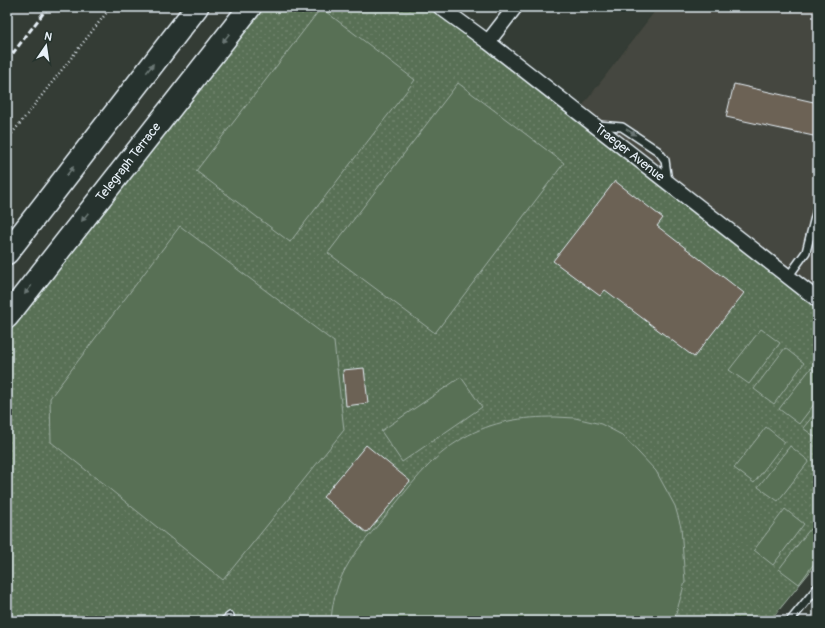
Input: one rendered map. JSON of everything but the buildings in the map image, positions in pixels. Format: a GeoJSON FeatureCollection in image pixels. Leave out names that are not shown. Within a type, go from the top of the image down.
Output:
{"type":"FeatureCollection","features":[{"type":"Feature","properties":{"kind":"highway"},"geometry":{"type":"LineString","coordinates":[[7,254],[197,7]]}},
{"type":"Feature","properties":{"kind":"highway","name":"Telegraph Terrace"},"geometry":{"type":"LineString","coordinates":[[7,317],[250,7]]}},
{"type":"Feature","properties":{"kind":"street","name":"Traeger Avenue"},"geometry":{"type":"LineString","coordinates":[[440,7],[488,42],[818,300]]}},
{"type":"Feature","properties":{"kind":"street"},"geometry":{"type":"LineString","coordinates":[[488,42],[515,7]]}},
{"type":"Feature","properties":{"kind":"lane"},"geometry":{"type":"LineString","coordinates":[[594,125],[622,127],[658,150],[665,160],[668,183]]}},
{"type":"Feature","properties":{"kind":"lane"},"geometry":{"type":"LineString","coordinates":[[788,277],[806,252],[818,205]]}},
{"type":"Feature","properties":{"kind":"lane"},"geometry":{"type":"LineString","coordinates":[[790,621],[818,587]]}},
{"type":"Feature","properties":{"kind":"path"},"geometry":{"type":"LineString","coordinates":[[7,140],[112,7]]}},
{"type":"Feature","properties":{"kind":"shaded area"},"geometry":{"type":"Polygon","coordinates":[[[658,7],[818,7],[818,300],[577,113],[658,7]]]}},
{"type":"Feature","properties":{"kind":"green space"},"geometry":{"type":"Polygon","coordinates":[[[250,7],[440,7],[818,300],[818,562],[770,621],[7,621],[7,317],[250,7]]]}},
{"type":"Feature","properties":{"kind":"green space"},"geometry":{"type":"Polygon","coordinates":[[[321,8],[415,80],[290,242],[196,171],[321,8]]]}},
{"type":"Feature","properties":{"kind":"green space"},"geometry":{"type":"Polygon","coordinates":[[[458,83],[564,163],[435,333],[328,253],[458,83]]]}},
{"type":"Feature","properties":{"kind":"green space"},"geometry":{"type":"Polygon","coordinates":[[[180,226],[334,342],[344,430],[223,580],[51,442],[50,398],[180,226]]]}},
{"type":"Feature","properties":{"kind":"green space"},"geometry":{"type":"Polygon","coordinates":[[[761,329],[780,343],[749,384],[729,370],[761,329]]]}},
{"type":"Feature","properties":{"kind":"green space"},"geometry":{"type":"Polygon","coordinates":[[[785,348],[804,363],[774,404],[754,389],[785,348]]]}},
{"type":"Feature","properties":{"kind":"green space"},"geometry":{"type":"Polygon","coordinates":[[[811,368],[818,373],[818,399],[799,424],[779,409],[811,368]]]}},
{"type":"Feature","properties":{"kind":"green space"},"geometry":{"type":"Polygon","coordinates":[[[461,377],[482,407],[402,462],[381,431],[461,377]]]}},
{"type":"Feature","properties":{"kind":"green space"},"geometry":{"type":"Polygon","coordinates":[[[818,410],[818,439],[803,428],[818,410]]]}},
{"type":"Feature","properties":{"kind":"green space"},"geometry":{"type":"Polygon","coordinates":[[[556,417],[575,418],[601,424],[622,435],[656,471],[675,506],[681,527],[685,582],[674,621],[331,621],[333,605],[340,580],[354,555],[420,474],[440,454],[474,432],[497,424],[520,419],[556,417]]]}},
{"type":"Feature","properties":{"kind":"green space"},"geometry":{"type":"Polygon","coordinates":[[[766,427],[785,442],[754,483],[734,468],[766,427]]]}},
{"type":"Feature","properties":{"kind":"green space"},"geometry":{"type":"Polygon","coordinates":[[[790,446],[809,461],[778,501],[758,487],[790,446]]]}},
{"type":"Feature","properties":{"kind":"green space"},"geometry":{"type":"Polygon","coordinates":[[[785,509],[804,524],[773,565],[754,550],[785,509]]]}},
{"type":"Feature","properties":{"kind":"green space"},"geometry":{"type":"Polygon","coordinates":[[[810,529],[818,534],[818,558],[799,584],[779,569],[810,529]]]}},
{"type":"Feature","properties":{"kind":"railway"},"geometry":{"type":"LineString","coordinates":[[7,61],[48,7]]}}]}
